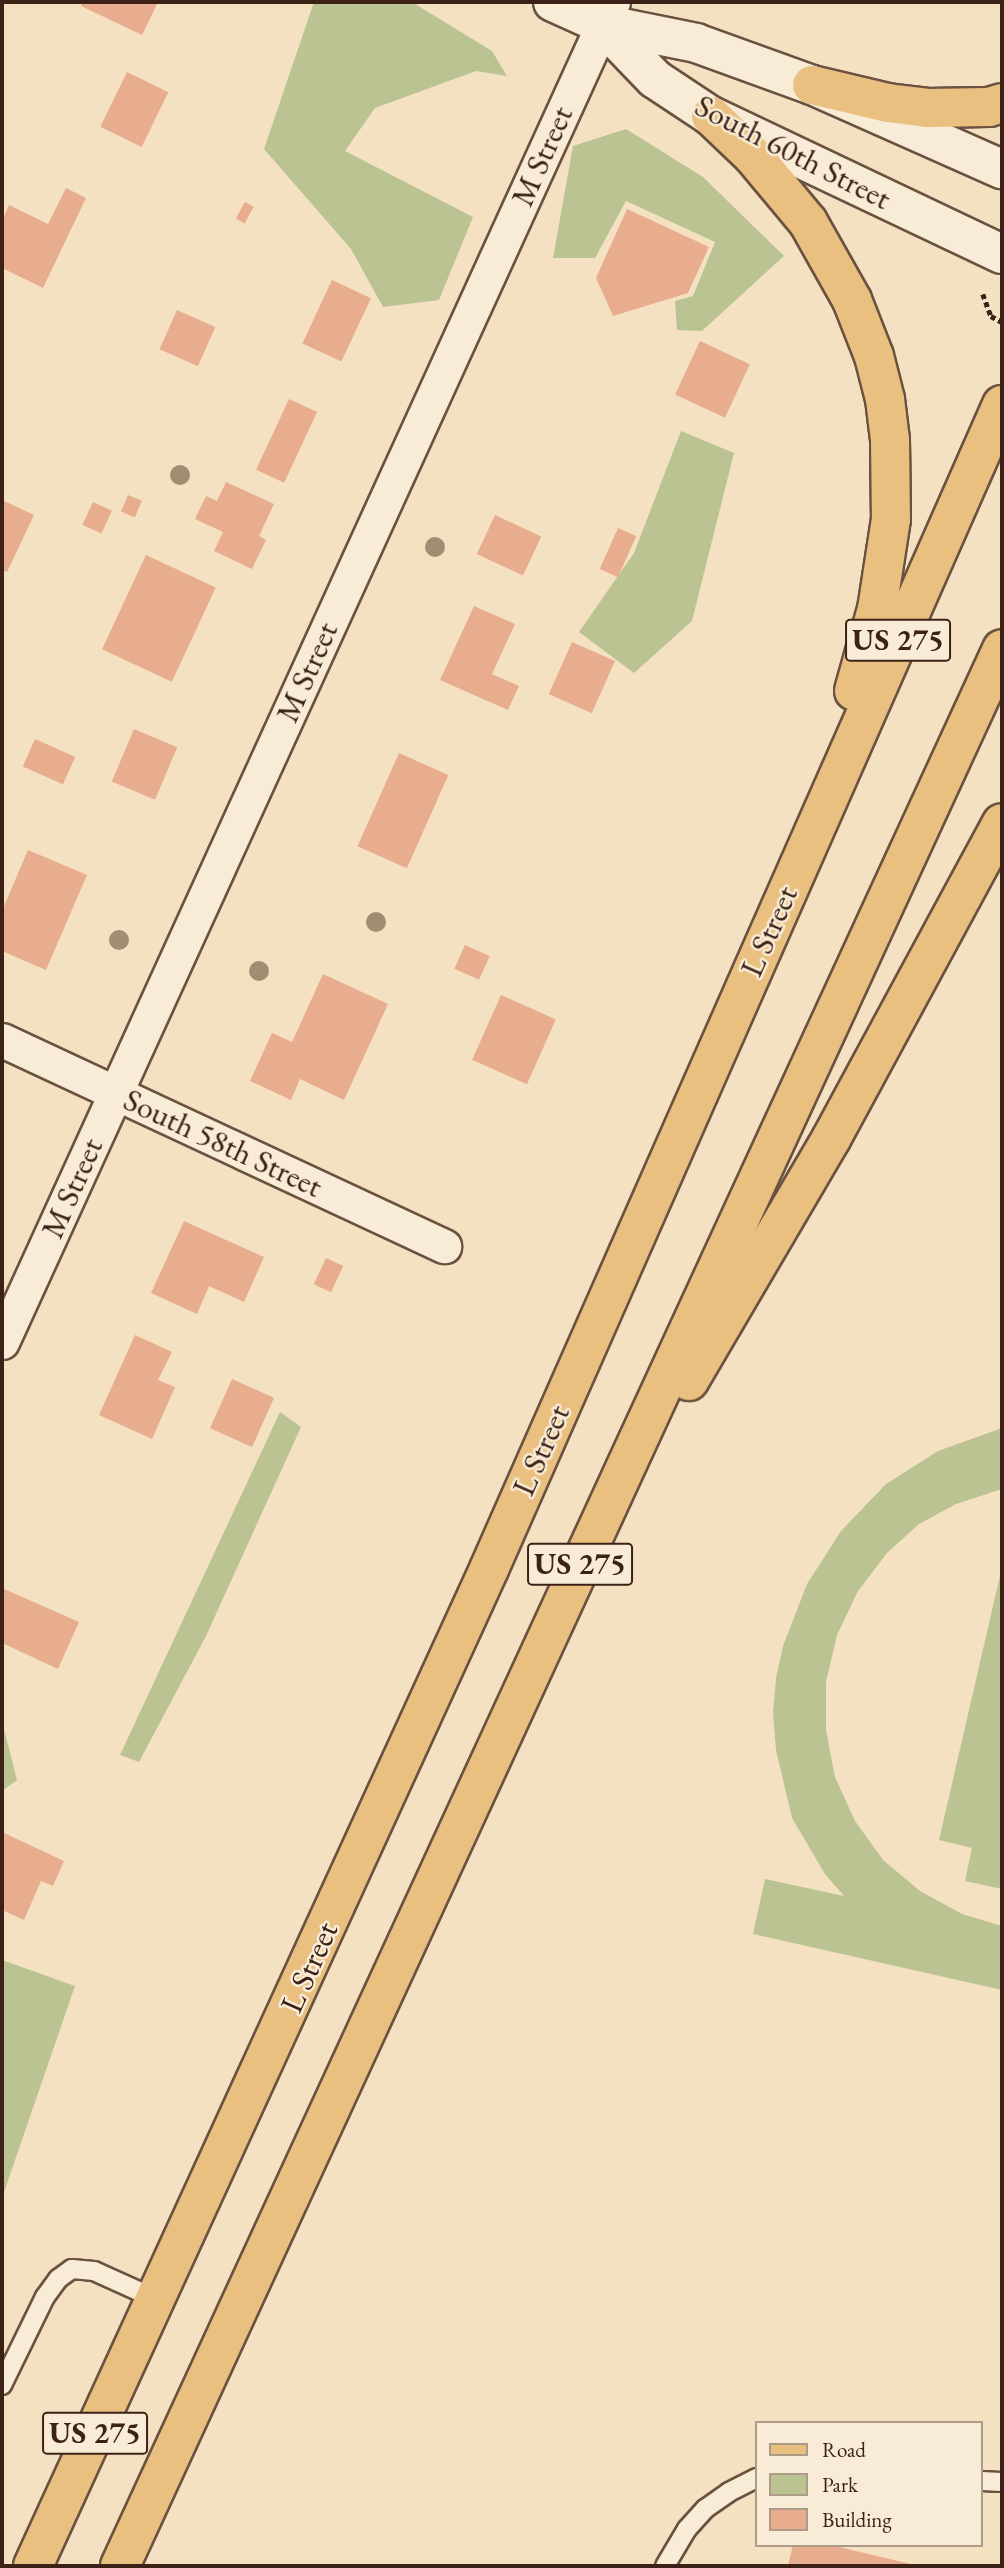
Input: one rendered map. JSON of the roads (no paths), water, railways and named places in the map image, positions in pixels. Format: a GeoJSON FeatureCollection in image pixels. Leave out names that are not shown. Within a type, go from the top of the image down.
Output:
{"type":"FeatureCollection","features":[{"type":"Feature","properties":{"kind":"main road","name":"South 60th Street"},"geometry":{"type":"LineString","coordinates":[[553,2],[607,13],[812,85],[1002,169]]}},
{"type":"Feature","properties":{"kind":"main road","name":"South 60th Street"},"geometry":{"type":"LineString","coordinates":[[607,13],[655,79],[712,116],[1002,254]]}},
{"type":"Feature","properties":{"kind":"main road"},"geometry":{"type":"LineString","coordinates":[[812,85],[888,103],[926,108],[989,107],[1002,103]]}},
{"type":"Feature","properties":{"kind":"main road"},"geometry":{"type":"LineString","coordinates":[[712,116],[786,193],[808,222],[839,274],[874,356],[885,399],[890,439],[891,519],[877,609],[856,684],[793,875]]}},
{"type":"Feature","properties":{"kind":"main road","name":"L Street"},"geometry":{"type":"LineString","coordinates":[[33,2566],[489,1569],[1002,405]]}},
{"type":"Feature","properties":{"kind":"main road","name":"US 275"},"geometry":{"type":"LineString","coordinates":[[120,2566],[1002,649]]}},
{"type":"Feature","properties":{"kind":"main road"},"geometry":{"type":"LineString","coordinates":[[586,1550],[831,1139],[1002,823]]}},
{"type":"Feature","properties":{"kind":"street","name":"M Street"},"geometry":{"type":"LineString","coordinates":[[2,1342],[607,13]]}},
{"type":"Feature","properties":{"kind":"street","name":"South 58th Street"},"geometry":{"type":"LineString","coordinates":[[2,1040],[444,1247]]}},
{"type":"Feature","properties":{"kind":"lane"},"geometry":{"type":"LineString","coordinates":[[2,2385],[45,2297],[58,2279],[72,2269],[94,2271],[156,2299]]}},
{"type":"Feature","properties":{"kind":"lane"},"geometry":{"type":"LineString","coordinates":[[665,2566],[682,2537],[705,2509],[729,2492],[755,2479]]}},
{"type":"Feature","properties":{"kind":"lane"},"geometry":{"type":"LineString","coordinates":[[983,2481],[1002,2482]]}}]}
